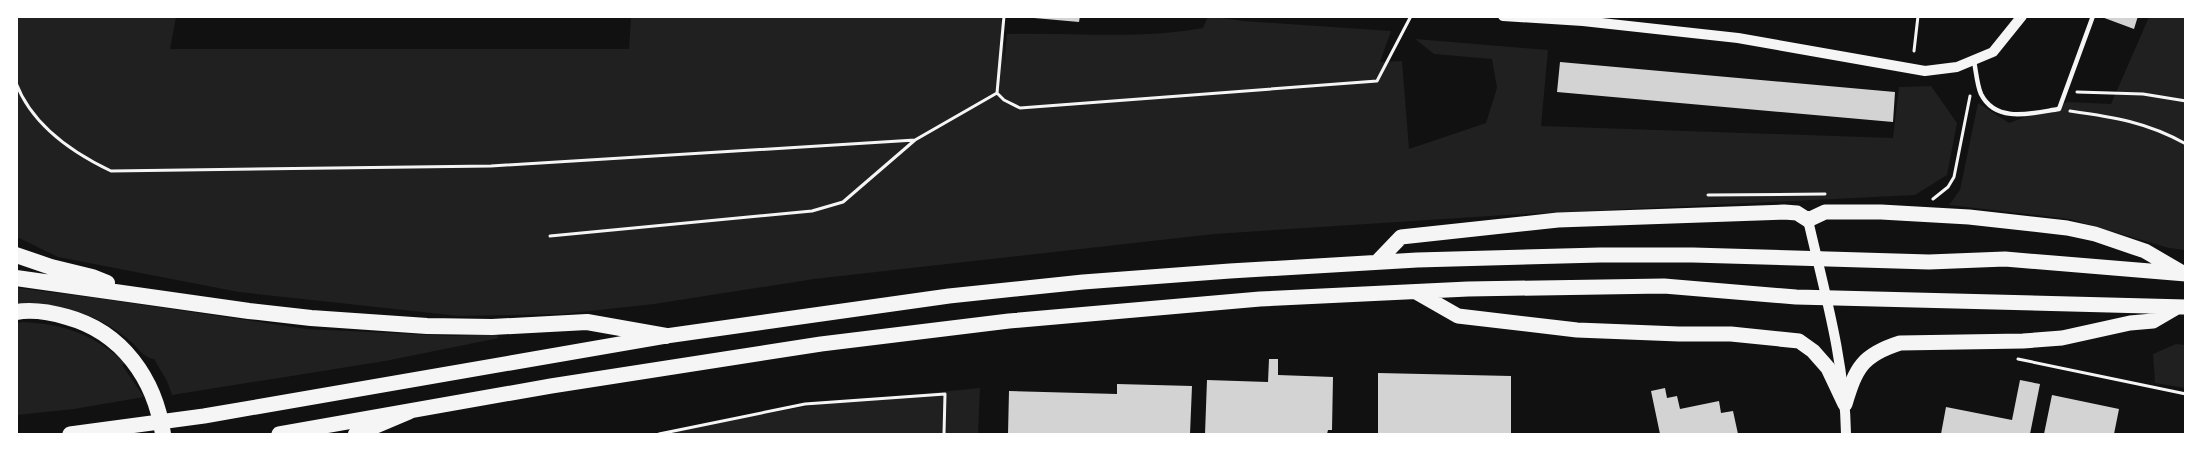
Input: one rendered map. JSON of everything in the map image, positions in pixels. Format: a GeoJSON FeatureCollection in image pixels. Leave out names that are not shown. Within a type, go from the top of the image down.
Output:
{"type":"FeatureCollection","features":[{"type":"Feature","properties":{"kind":"highway"},"geometry":{"type":"LineString","coordinates":[[1377,262],[1401,237],[1558,220],[1784,212],[1797,213],[1808,220],[1825,212],[1881,212],[2067,228],[2095,234],[2145,251],[2184,274]]}},
{"type":"Feature","properties":{"kind":"highway"},"geometry":{"type":"LineString","coordinates":[[16,255],[92,277],[133,294]]}},
{"type":"Feature","properties":{"kind":"highway"},"geometry":{"type":"LineString","coordinates":[[70,435],[204,416],[666,336],[949,296],[1230,271],[1377,262],[1600,255],[1929,262],[2005,259],[2184,274]]}},
{"type":"Feature","properties":{"kind":"highway"},"geometry":{"type":"LineString","coordinates":[[16,278],[249,311],[359,322],[492,327],[588,322],[666,336]]}},
{"type":"Feature","properties":{"kind":"highway"},"geometry":{"type":"LineString","coordinates":[[279,435],[690,363],[921,331],[1108,311],[1260,299],[1416,292],[1664,286],[1796,297],[2181,307]]}},
{"type":"Feature","properties":{"kind":"highway"},"geometry":{"type":"LineString","coordinates":[[1416,292],[1458,316],[1577,330],[1731,334],[1799,341],[1813,351],[1828,368],[1845,404]]}},
{"type":"Feature","properties":{"kind":"highway"},"geometry":{"type":"LineString","coordinates":[[1845,404],[1853,378],[1865,361],[1881,349],[1900,343],[2062,338],[2130,323],[2153,321],[2181,307]]}},
{"type":"Feature","properties":{"kind":"highway"},"geometry":{"type":"LineString","coordinates":[[16,312],[27,310],[77,319],[99,329],[113,339],[131,357],[146,380],[157,409],[163,435]]}},
{"type":"Feature","properties":{"kind":"highway"},"geometry":{"type":"LineString","coordinates":[[356,435],[408,412]]}},
{"type":"Feature","properties":{"kind":"street"},"geometry":{"type":"LineString","coordinates":[[1503,16],[1618,20],[1738,38],[1925,71],[1957,67],[1993,52],[2022,16]]}},
{"type":"Feature","properties":{"kind":"street"},"geometry":{"type":"LineString","coordinates":[[1808,220],[1835,335],[1845,404],[1846,435]]}},
{"type":"Feature","properties":{"kind":"lane"},"geometry":{"type":"LineString","coordinates":[[1974,61],[1981,94],[1997,111],[2009,115],[2059,109],[2093,16]]}},
{"type":"Feature","properties":{"kind":"path"},"geometry":{"type":"LineString","coordinates":[[997,93],[1004,16]]}},
{"type":"Feature","properties":{"kind":"path"},"geometry":{"type":"LineString","coordinates":[[997,93],[1004,100],[1020,108],[1377,81],[1412,16]]}},
{"type":"Feature","properties":{"kind":"path"},"geometry":{"type":"LineString","coordinates":[[1914,51],[1918,16]]}},
{"type":"Feature","properties":{"kind":"path"},"geometry":{"type":"LineString","coordinates":[[16,83],[22,99],[51,134],[79,155],[111,171],[491,166],[915,140]]}},
{"type":"Feature","properties":{"kind":"path"},"geometry":{"type":"LineString","coordinates":[[1929,201],[1941,194],[1954,177],[1970,92]]}},
{"type":"Feature","properties":{"kind":"path"},"geometry":{"type":"LineString","coordinates":[[2066,92],[2144,94],[2186,101]]}},
{"type":"Feature","properties":{"kind":"path"},"geometry":{"type":"LineString","coordinates":[[550,236],[812,211],[843,202],[915,140],[997,93]]}},
{"type":"Feature","properties":{"kind":"path"},"geometry":{"type":"LineString","coordinates":[[2059,109],[2133,121],[2165,132],[2186,144]]}},
{"type":"Feature","properties":{"kind":"path"},"geometry":{"type":"LineString","coordinates":[[1708,195],[1825,194],[1825,212]]}},
{"type":"Feature","properties":{"kind":"path"},"geometry":{"type":"LineString","coordinates":[[2015,358],[2186,394]]}},
{"type":"Feature","properties":{"kind":"path"},"geometry":{"type":"LineString","coordinates":[[658,435],[805,404],[945,394],[944,435]]}},
{"type":"Feature","properties":{"kind":"shaded area"},"geometry":{"type":"Polygon","coordinates":[[[1208,16],[1243,21],[1391,31],[1380,62],[1402,61],[1409,149],[1486,123],[1497,88],[1492,59],[1434,54],[1415,39],[1548,50],[1541,126],[1893,138],[1899,87],[1931,86],[1957,123],[1947,175],[1915,195],[1506,215],[1214,234],[814,279],[654,304],[562,314],[459,316],[239,292],[58,257],[17,237],[16,17],[176,17],[170,49],[629,49],[631,17],[1001,17],[1004,64],[1007,34],[1130,35],[1179,32],[1203,28],[1208,16]]]}},
{"type":"Feature","properties":{"kind":"shaded area"},"geometry":{"type":"Polygon","coordinates":[[[2149,17],[2185,17],[2185,250],[2169,248],[2070,219],[1949,205],[1960,190],[1978,103],[2009,123],[2068,102],[2111,104],[2149,17]]]}},
{"type":"Feature","properties":{"kind":"shaded area"},"geometry":{"type":"Polygon","coordinates":[[[17,288],[306,329],[453,336],[496,334],[499,338],[385,361],[172,395],[154,359],[143,354],[117,331],[76,311],[47,305],[17,305],[17,288]]]}},
{"type":"Feature","properties":{"kind":"shaded area"},"geometry":{"type":"Polygon","coordinates":[[[17,323],[65,328],[90,338],[125,363],[122,365],[144,397],[74,409],[17,415],[17,323]]]}},
{"type":"Feature","properties":{"kind":"shaded area"},"geometry":{"type":"Polygon","coordinates":[[[2176,344],[2185,345],[2185,388],[2155,383],[2153,354],[2176,344]]]}},
{"type":"Feature","properties":{"kind":"shaded area"},"geometry":{"type":"Polygon","coordinates":[[[980,388],[978,434],[651,434],[820,404],[980,388]]]}},
{"type":"Feature","properties":{"kind":"building"},"geometry":{"type":"Polygon","coordinates":[[[1034,16],[1080,16],[1079,22],[1034,18],[1034,16]]]}},
{"type":"Feature","properties":{"kind":"building"},"geometry":{"type":"Polygon","coordinates":[[[2099,16],[2138,16],[2134,29],[2099,16]]]}},
{"type":"Feature","properties":{"kind":"building"},"geometry":{"type":"Polygon","coordinates":[[[1560,62],[1895,92],[1893,122],[1557,92],[1560,62]]]}},
{"type":"Feature","properties":{"kind":"building"},"geometry":{"type":"Polygon","coordinates":[[[1269,359],[1278,359],[1278,375],[1333,377],[1332,430],[1328,430],[1327,434],[1205,434],[1207,380],[1268,382],[1269,359]]]}},
{"type":"Feature","properties":{"kind":"building"},"geometry":{"type":"Polygon","coordinates":[[[1378,373],[1511,376],[1511,434],[1378,434],[1378,373]]]}},
{"type":"Feature","properties":{"kind":"building"},"geometry":{"type":"Polygon","coordinates":[[[2020,380],[2040,384],[2030,434],[1941,434],[1946,407],[2012,420],[2020,380]]]}},
{"type":"Feature","properties":{"kind":"building"},"geometry":{"type":"Polygon","coordinates":[[[1117,384],[1192,386],[1190,434],[1008,434],[1009,391],[1117,394],[1117,384]]]}},
{"type":"Feature","properties":{"kind":"building"},"geometry":{"type":"Polygon","coordinates":[[[1665,388],[1667,398],[1677,396],[1680,409],[1719,401],[1721,413],[1733,411],[1738,434],[1660,434],[1651,391],[1665,388]]]}},
{"type":"Feature","properties":{"kind":"building"},"geometry":{"type":"Polygon","coordinates":[[[2052,395],[2119,409],[2114,434],[2044,434],[2052,395]]]}}]}
